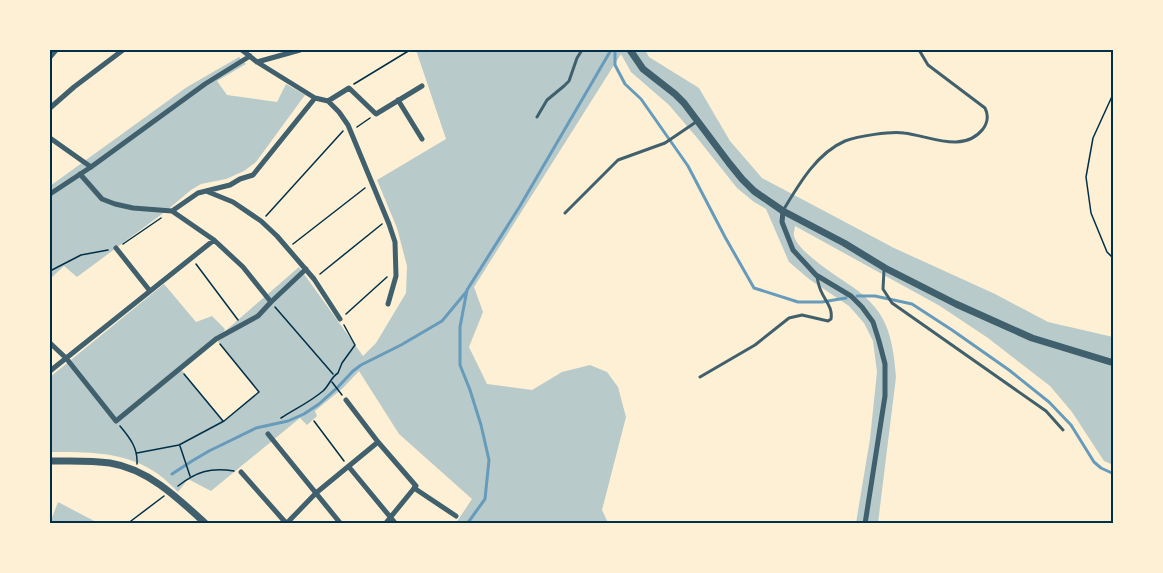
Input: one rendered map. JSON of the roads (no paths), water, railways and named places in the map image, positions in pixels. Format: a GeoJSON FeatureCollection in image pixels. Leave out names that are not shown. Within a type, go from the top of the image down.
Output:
{"type":"FeatureCollection","features":[{"type":"Feature","properties":{"kind":"street"},"geometry":{"type":"LineString","coordinates":[[50,57],[56,50]]}},
{"type":"Feature","properties":{"kind":"street"},"geometry":{"type":"LineString","coordinates":[[50,108],[123,50]]}},
{"type":"Feature","properties":{"kind":"street"},"geometry":{"type":"LineString","coordinates":[[242,50],[315,98],[328,101],[339,112],[349,128],[395,242],[397,269],[388,304]]}},
{"type":"Feature","properties":{"kind":"street"},"geometry":{"type":"LineString","coordinates":[[257,62],[300,50]]}},
{"type":"Feature","properties":{"kind":"street"},"geometry":{"type":"LineString","coordinates":[[630,50],[643,69],[675,94],[742,179],[754,191],[783,211],[844,243],[885,268],[956,304],[1025,334],[1113,363]]}},
{"type":"Feature","properties":{"kind":"street"},"geometry":{"type":"LineString","coordinates":[[50,194],[206,84],[250,57]]}},
{"type":"Feature","properties":{"kind":"street"},"geometry":{"type":"LineString","coordinates":[[328,101],[349,88],[376,114],[422,86]]}},
{"type":"Feature","properties":{"kind":"street"},"geometry":{"type":"LineString","coordinates":[[172,211],[198,193],[230,185],[253,175],[315,98]]}},
{"type":"Feature","properties":{"kind":"street"},"geometry":{"type":"LineString","coordinates":[[398,100],[422,139]]}},
{"type":"Feature","properties":{"kind":"street"},"geometry":{"type":"LineString","coordinates":[[50,138],[91,167]]}},
{"type":"Feature","properties":{"kind":"street"},"geometry":{"type":"LineString","coordinates":[[80,174],[106,202],[133,208],[172,211],[214,240],[243,267],[271,302]]}},
{"type":"Feature","properties":{"kind":"street"},"geometry":{"type":"LineString","coordinates":[[206,191],[233,202],[261,221],[277,236],[314,279],[340,319]]}},
{"type":"Feature","properties":{"kind":"street"},"geometry":{"type":"LineString","coordinates":[[783,211],[782,222],[793,250],[816,275],[851,296],[862,306],[873,322],[885,364],[885,396],[865,524]]}},
{"type":"Feature","properties":{"kind":"street"},"geometry":{"type":"LineString","coordinates":[[50,371],[214,240]]}},
{"type":"Feature","properties":{"kind":"street"},"geometry":{"type":"LineString","coordinates":[[116,248],[150,291]]}},
{"type":"Feature","properties":{"kind":"street"},"geometry":{"type":"LineString","coordinates":[[50,343],[66,358],[116,420],[216,339],[258,316],[306,269]]}},
{"type":"Feature","properties":{"kind":"street"},"geometry":{"type":"LineString","coordinates":[[346,400],[415,487],[456,516]]}},
{"type":"Feature","properties":{"kind":"street"},"geometry":{"type":"LineString","coordinates":[[268,434],[341,524]]}},
{"type":"Feature","properties":{"kind":"street"},"geometry":{"type":"LineString","coordinates":[[241,472],[286,523],[316,493],[378,442]]}},
{"type":"Feature","properties":{"kind":"street"},"geometry":{"type":"LineString","coordinates":[[50,461],[107,463],[136,470],[170,492],[204,523]]}},
{"type":"Feature","properties":{"kind":"street"},"geometry":{"type":"LineString","coordinates":[[349,467],[396,524]]}},
{"type":"Feature","properties":{"kind":"street"},"geometry":{"type":"LineString","coordinates":[[385,524],[415,487]]}},
{"type":"Feature","properties":{"kind":"lane"},"geometry":{"type":"LineString","coordinates":[[537,117],[547,100],[568,81],[582,50]]}},
{"type":"Feature","properties":{"kind":"lane"},"geometry":{"type":"LineString","coordinates":[[783,211],[802,180],[823,155],[845,141],[873,135],[903,133],[958,143],[979,134],[988,119],[985,108],[928,65],[919,50]]}},
{"type":"Feature","properties":{"kind":"lane"},"geometry":{"type":"LineString","coordinates":[[565,213],[618,160],[665,143],[697,120]]}},
{"type":"Feature","properties":{"kind":"lane"},"geometry":{"type":"LineString","coordinates":[[885,268],[883,289],[892,303],[1046,411],[1063,430]]}},
{"type":"Feature","properties":{"kind":"lane"},"geometry":{"type":"LineString","coordinates":[[700,377],[755,345],[789,318],[802,315],[828,321],[831,319],[832,313],[816,275]]}},
{"type":"Feature","properties":{"kind":"waterway"},"geometry":{"type":"LineString","coordinates":[[467,524],[485,499],[489,460],[481,425],[460,365],[460,327],[467,290],[520,206],[611,50]]}},
{"type":"Feature","properties":{"kind":"waterway"},"geometry":{"type":"LineString","coordinates":[[615,50],[615,65],[625,84],[641,99],[688,166],[754,288],[798,302],[822,302],[846,298]]}},
{"type":"Feature","properties":{"kind":"waterway"},"geometry":{"type":"LineString","coordinates":[[172,474],[209,451],[256,428],[288,421],[304,414],[319,404],[361,365],[442,321],[467,291]]}},
{"type":"Feature","properties":{"kind":"waterway"},"geometry":{"type":"LineString","coordinates":[[857,296],[875,296],[912,304],[952,330],[1009,370],[1049,402],[1071,425],[1094,462],[1114,474]]}}]}
